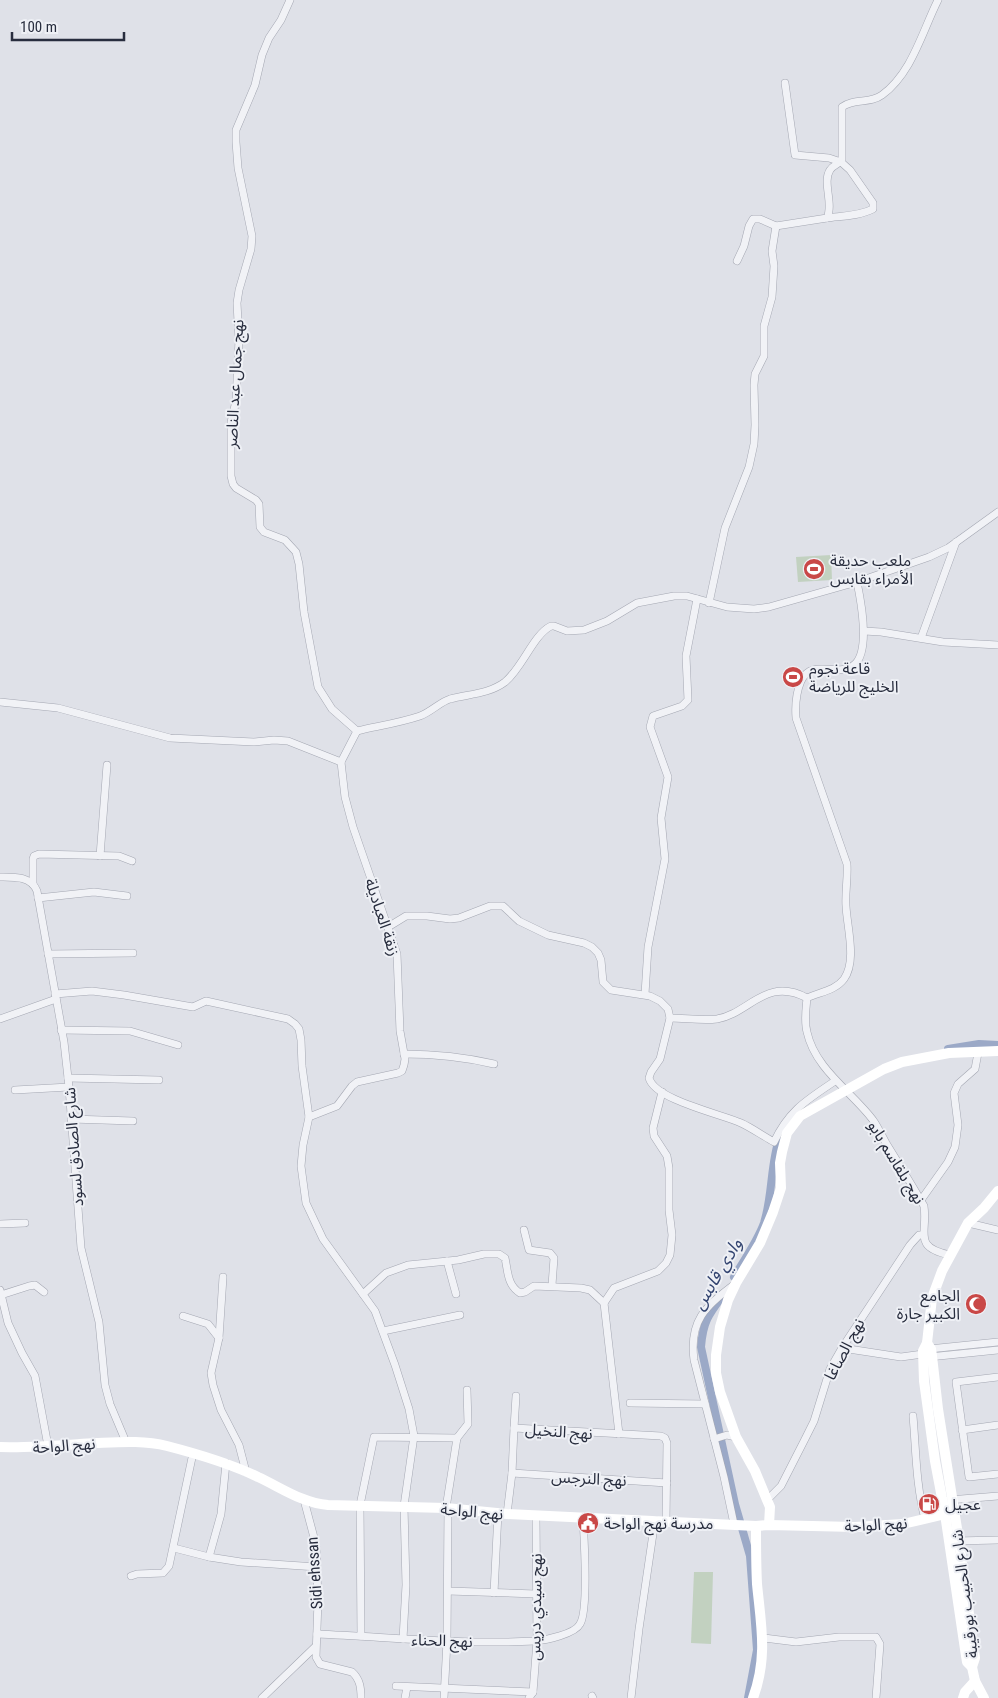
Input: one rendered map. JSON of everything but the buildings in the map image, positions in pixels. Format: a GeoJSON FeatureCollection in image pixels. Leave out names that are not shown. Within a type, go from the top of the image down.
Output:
{"type":"FeatureCollection","features":[{"type":"Feature","properties":{"kind":"street","name":"نهج جمال عبد الناصر"},"geometry":{"type":"LineString","coordinates":[[290,0],[281,20],[269,38],[262,55],[255,85],[236,130],[238,168],[252,236],[251,249],[237,303],[239,340],[236,402],[231,422],[231,476],[236,488],[256,500],[259,504],[259,522],[264,532],[285,540],[296,552],[304,612],[318,687],[332,709],[357,732]]}},
{"type":"Feature","properties":{"kind":"street"},"geometry":{"type":"LineString","coordinates":[[827,218],[829,210],[828,175],[831,168],[840,162],[842,156],[842,107],[850,103],[880,97],[891,87],[913,56],[938,0]]}},
{"type":"Feature","properties":{"kind":"street"},"geometry":{"type":"LineString","coordinates":[[737,261],[753,219],[760,219],[776,226],[844,216],[873,209],[873,203],[850,170],[840,162],[829,158],[795,155],[793,153],[785,82]]}},
{"type":"Feature","properties":{"kind":"street"},"geometry":{"type":"LineString","coordinates":[[709,603],[725,528],[749,467],[754,444],[755,374],[764,352],[764,326],[772,297],[774,266],[772,251],[776,226]]}},
{"type":"Feature","properties":{"kind":"street"},"geometry":{"type":"LineString","coordinates":[[0,702],[71,711],[170,738],[254,742],[288,741],[342,762],[357,732],[421,715],[447,700],[482,692],[498,686],[513,674],[538,637],[551,626],[567,631],[584,630],[607,621],[637,603],[674,596],[687,596],[727,607],[754,609],[769,607],[858,582],[929,558],[956,542],[998,512]]}},
{"type":"Feature","properties":{"kind":"street"},"geometry":{"type":"LineString","coordinates":[[921,638],[956,542]]}},
{"type":"Feature","properties":{"kind":"street"},"geometry":{"type":"LineString","coordinates":[[670,1018],[718,1019],[740,1009],[763,995],[775,992],[799,994],[807,998],[834,988],[844,979],[849,968],[850,940],[846,904],[847,864],[796,718],[795,703],[798,687],[808,671],[815,668],[843,670],[857,663],[863,645],[864,631],[858,582]]}},
{"type":"Feature","properties":{"kind":"street"},"geometry":{"type":"LineString","coordinates":[[645,994],[648,947],[665,859],[661,818],[668,777],[653,737],[650,722],[653,716],[682,706],[688,700],[686,656],[697,599]]}},
{"type":"Feature","properties":{"kind":"street"},"geometry":{"type":"LineString","coordinates":[[864,631],[943,642],[998,645]]}},
{"type":"Feature","properties":{"kind":"street","name":"زنقة العباديلة"},"geometry":{"type":"LineString","coordinates":[[342,762],[345,797],[353,827],[397,954],[400,1031],[404,1054]]}},
{"type":"Feature","properties":{"kind":"street"},"geometry":{"type":"LineString","coordinates":[[107,765],[100,856],[119,856],[132,861]]}},
{"type":"Feature","properties":{"kind":"street","name":"شارع الصادق لسود"},"geometry":{"type":"LineString","coordinates":[[100,856],[39,854],[34,856],[33,884],[38,898],[62,1030],[69,1087],[81,1248],[99,1322],[105,1385],[110,1404],[126,1442]]}},
{"type":"Feature","properties":{"kind":"street"},"geometry":{"type":"LineString","coordinates":[[0,877],[18,877],[33,884]]}},
{"type":"Feature","properties":{"kind":"street"},"geometry":{"type":"LineString","coordinates":[[38,898],[94,892],[127,896]]}},
{"type":"Feature","properties":{"kind":"street"},"geometry":{"type":"LineString","coordinates":[[388,927],[406,916],[450,919],[459,918],[490,906],[503,906],[519,921],[548,935],[584,943],[592,947],[598,953],[603,982],[611,990],[645,994],[660,1001],[668,1009],[670,1018],[660,1059],[649,1078],[653,1085],[680,1101],[740,1122],[774,1142],[788,1118],[813,1096],[835,1081]]}},
{"type":"Feature","properties":{"kind":"street"},"geometry":{"type":"LineString","coordinates":[[48,954],[133,953]]}},
{"type":"Feature","properties":{"kind":"street"},"geometry":{"type":"LineString","coordinates":[[0,1019],[55,997],[92,991],[193,1007],[206,1001],[288,1019],[299,1029],[309,1117],[301,1166],[306,1203],[323,1239],[375,1311],[409,1409],[414,1436],[404,1506],[406,1584],[403,1639]]}},
{"type":"Feature","properties":{"kind":"street","name":"نهج بلقاسم بابو"},"geometry":{"type":"LineString","coordinates":[[807,998],[807,1033],[811,1045],[835,1081],[847,1090],[875,1122],[924,1206],[923,1234]]}},
{"type":"Feature","properties":{"kind":"street"},"geometry":{"type":"LineString","coordinates":[[62,1030],[130,1031],[178,1045]]}},
{"type":"Feature","properties":{"kind":"street"},"geometry":{"type":"LineString","coordinates":[[769,1524],[770,1507],[755,1471],[736,1437],[720,1392],[716,1373],[716,1355],[724,1314],[736,1283],[760,1243],[781,1188],[782,1152],[791,1127],[800,1116],[884,1069],[902,1062],[949,1053],[998,1051]]}},
{"type":"Feature","properties":{"kind":"street"},"geometry":{"type":"LineString","coordinates":[[921,1200],[952,1155],[958,1125],[954,1093],[958,1084],[975,1069],[978,1053]]}},
{"type":"Feature","properties":{"kind":"street"},"geometry":{"type":"LineString","coordinates":[[309,1117],[337,1106],[357,1082],[402,1071],[404,1054],[466,1057],[494,1064]]}},
{"type":"Feature","properties":{"kind":"street"},"geometry":{"type":"LineString","coordinates":[[68,1078],[159,1080]]}},
{"type":"Feature","properties":{"kind":"street"},"geometry":{"type":"LineString","coordinates":[[15,1090],[69,1087]]}},
{"type":"Feature","properties":{"kind":"street"},"geometry":{"type":"LineString","coordinates":[[619,1434],[604,1303],[614,1288],[658,1271],[666,1263],[670,1255],[672,1236],[669,1210],[669,1168],[667,1156],[654,1136],[653,1128],[662,1092]]}},
{"type":"Feature","properties":{"kind":"street"},"geometry":{"type":"LineString","coordinates":[[71,1119],[133,1122]]}},
{"type":"Feature","properties":{"kind":"street","name":"شارع الحبيب بورقيبة"},"geometry":{"type":"LineString","coordinates":[[950,1513],[942,1500],[924,1381],[932,1298],[950,1255],[968,1223],[998,1191]]}},
{"type":"Feature","properties":{"kind":"street"},"geometry":{"type":"LineString","coordinates":[[0,1224],[25,1223]]}},
{"type":"Feature","properties":{"kind":"street"},"geometry":{"type":"LineString","coordinates":[[968,1223],[998,1230]]}},
{"type":"Feature","properties":{"kind":"street"},"geometry":{"type":"LineString","coordinates":[[524,1230],[529,1250],[550,1253],[554,1258],[552,1286]]}},
{"type":"Feature","properties":{"kind":"street"},"geometry":{"type":"LineString","coordinates":[[923,1234],[928,1245],[941,1253],[950,1255]]}},
{"type":"Feature","properties":{"kind":"street","name":"نهج الصاغا"},"geometry":{"type":"LineString","coordinates":[[767,1500],[781,1486],[814,1421],[830,1369],[842,1348],[881,1294],[910,1245],[919,1235],[923,1234]]}},
{"type":"Feature","properties":{"kind":"street"},"geometry":{"type":"LineString","coordinates":[[363,1294],[386,1274],[401,1268],[484,1254],[499,1254],[505,1258],[509,1280],[516,1291],[520,1293],[534,1286],[590,1290],[604,1303]]}},
{"type":"Feature","properties":{"kind":"street"},"geometry":{"type":"LineString","coordinates":[[447,1261],[456,1294]]}},
{"type":"Feature","properties":{"kind":"street"},"geometry":{"type":"LineString","coordinates":[[223,1277],[219,1338],[211,1373],[221,1410],[239,1445],[246,1472]]}},
{"type":"Feature","properties":{"kind":"street"},"geometry":{"type":"LineString","coordinates":[[734,1524],[692,1346],[696,1324],[701,1314],[714,1299],[736,1283]]}},
{"type":"Feature","properties":{"kind":"street"},"geometry":{"type":"LineString","coordinates":[[44,1292],[35,1285],[1,1292],[8,1323],[35,1376],[48,1446]]}},
{"type":"Feature","properties":{"kind":"street"},"geometry":{"type":"LineString","coordinates":[[383,1331],[460,1315]]}},
{"type":"Feature","properties":{"kind":"street"},"geometry":{"type":"LineString","coordinates":[[183,1316],[208,1324],[219,1338]]}},
{"type":"Feature","properties":{"kind":"street"},"geometry":{"type":"LineString","coordinates":[[0,1325],[8,1323]]}},
{"type":"Feature","properties":{"kind":"street"},"geometry":{"type":"LineString","coordinates":[[842,1348],[901,1357],[998,1342]]}},
{"type":"Feature","properties":{"kind":"street"},"geometry":{"type":"LineString","coordinates":[[926,1352],[998,1350]]}},
{"type":"Feature","properties":{"kind":"street","name":"شارع الحبيب بورقيبة"},"geometry":{"type":"LineString","coordinates":[[926,1352],[938,1410],[952,1500],[950,1513],[974,1658],[972,1667],[975,1681],[984,1698]]}},
{"type":"Feature","properties":{"kind":"street"},"geometry":{"type":"LineString","coordinates":[[998,1377],[956,1382],[969,1477],[998,1474]]}},
{"type":"Feature","properties":{"kind":"street"},"geometry":{"type":"LineString","coordinates":[[444,1698],[448,1592],[447,1508],[457,1438],[468,1424],[467,1390]]}},
{"type":"Feature","properties":{"kind":"street"},"geometry":{"type":"LineString","coordinates":[[514,1428],[516,1396]]}},
{"type":"Feature","properties":{"kind":"street"},"geometry":{"type":"LineString","coordinates":[[630,1403],[705,1404]]}},
{"type":"Feature","properties":{"kind":"street"},"geometry":{"type":"LineString","coordinates":[[913,1416],[919,1485],[926,1519]]}},
{"type":"Feature","properties":{"kind":"street"},"geometry":{"type":"LineString","coordinates":[[962,1430],[998,1425]]}},
{"type":"Feature","properties":{"kind":"street","name":"نهج النخيل"},"geometry":{"type":"LineString","coordinates":[[494,1593],[503,1513],[512,1473],[514,1428],[661,1436],[667,1441],[667,1483]]}},
{"type":"Feature","properties":{"kind":"street"},"geometry":{"type":"LineString","coordinates":[[361,1636],[360,1505],[373,1438],[376,1436],[414,1436],[457,1438]]}},
{"type":"Feature","properties":{"kind":"street"},"geometry":{"type":"LineString","coordinates":[[714,1439],[727,1436],[736,1437]]}},
{"type":"Feature","properties":{"kind":"street","name":"نهج الواحة"},"geometry":{"type":"LineString","coordinates":[[0,1447],[126,1442],[164,1445],[226,1463],[304,1500],[328,1505],[447,1508],[536,1516],[666,1520],[756,1526],[769,1524],[855,1527],[903,1524],[950,1513]]}},
{"type":"Feature","properties":{"kind":"street"},"geometry":{"type":"LineString","coordinates":[[131,1576],[163,1573],[169,1566],[194,1453]]}},
{"type":"Feature","properties":{"kind":"street"},"geometry":{"type":"LineString","coordinates":[[209,1557],[221,1514],[226,1463]]}},
{"type":"Feature","properties":{"kind":"street","name":"نهج النرجس"},"geometry":{"type":"LineString","coordinates":[[512,1473],[667,1483]]}},
{"type":"Feature","properties":{"kind":"street"},"geometry":{"type":"LineString","coordinates":[[666,1520],[667,1483]]}},
{"type":"Feature","properties":{"kind":"street"},"geometry":{"type":"LineString","coordinates":[[942,1500],[998,1496]]}},
{"type":"Feature","properties":{"kind":"street","name":"Sidi ehssan"},"geometry":{"type":"LineString","coordinates":[[304,1500],[316,1545],[317,1634],[315,1647]]}},
{"type":"Feature","properties":{"kind":"street","name":"نهج سيدي دريس"},"geometry":{"type":"LineString","coordinates":[[531,1695],[537,1641],[536,1516]]}},
{"type":"Feature","properties":{"kind":"street","name":"نهج الحناء"},"geometry":{"type":"LineString","coordinates":[[317,1634],[447,1641],[537,1641],[566,1634],[579,1626],[582,1618],[585,1588],[584,1518]]}},
{"type":"Feature","properties":{"kind":"street"},"geometry":{"type":"LineString","coordinates":[[631,1698],[655,1520]]}},
{"type":"Feature","properties":{"kind":"street"},"geometry":{"type":"LineString","coordinates":[[753,1698],[764,1638],[757,1583],[756,1526]]}},
{"type":"Feature","properties":{"kind":"street"},"geometry":{"type":"LineString","coordinates":[[954,1542],[998,1540]]}},
{"type":"Feature","properties":{"kind":"street"},"geometry":{"type":"LineString","coordinates":[[174,1548],[209,1557],[241,1562],[317,1568]]}},
{"type":"Feature","properties":{"kind":"street"},"geometry":{"type":"LineString","coordinates":[[448,1592],[536,1594]]}},
{"type":"Feature","properties":{"kind":"street"},"geometry":{"type":"LineString","coordinates":[[764,1638],[796,1642],[839,1637],[872,1636],[878,1638],[880,1644],[876,1698]]}},
{"type":"Feature","properties":{"kind":"street"},"geometry":{"type":"LineString","coordinates":[[262,1698],[315,1647]]}},
{"type":"Feature","properties":{"kind":"street"},"geometry":{"type":"LineString","coordinates":[[315,1647],[316,1657],[320,1664],[354,1674],[359,1683],[361,1698]]}},
{"type":"Feature","properties":{"kind":"street"},"geometry":{"type":"LineString","coordinates":[[963,1698],[975,1681]]}},
{"type":"Feature","properties":{"kind":"street"},"geometry":{"type":"LineString","coordinates":[[396,1686],[503,1690],[531,1695]]}},
{"type":"Feature","properties":{"kind":"street"},"geometry":{"type":"LineString","coordinates":[[405,1698],[407,1687]]}},
{"type":"Feature","properties":{"kind":"green space","name":"ملعب حديقة الأمراء بقابس"},"geometry":{"type":"Polygon","coordinates":[[[831,555],[832,580],[798,582],[796,557],[831,555]]]}},
{"type":"Feature","properties":{"kind":"green space"},"geometry":{"type":"Polygon","coordinates":[[[694,1572],[713,1572],[711,1644],[691,1643],[694,1572]]]}},
{"type":"Feature","properties":{"kind":"waterway","name":"وادي قابس"},"geometry":{"type":"LineString","coordinates":[[948,1049],[979,1044],[998,1045]]}},
{"type":"Feature","properties":{"kind":"waterway","name":"وادي قابس"},"geometry":{"type":"LineString","coordinates":[[734,1277],[764,1223],[780,1136]]}},
{"type":"Feature","properties":{"kind":"waterway","name":"وادي قابس"},"geometry":{"type":"LineString","coordinates":[[724,1294],[708,1318],[703,1331],[701,1347],[735,1504],[750,1556],[757,1650],[748,1698]]}},
{"type":"Feature","properties":{"kind":"place","name":"ملعب حديقة الأمراء بقابس"},"geometry":{"type":"Point","coordinates":[814,569]}},
{"type":"Feature","properties":{"kind":"place","name":"قاعة نجوم الخليج للرياضة"},"geometry":{"type":"Point","coordinates":[793,677]}},
{"type":"Feature","properties":{"kind":"place","name":"الجامع الكبير جارة"},"geometry":{"type":"Point","coordinates":[976,1304]}},
{"type":"Feature","properties":{"kind":"place","name":"عجيل"},"geometry":{"type":"Point","coordinates":[929,1504]}},
{"type":"Feature","properties":{"kind":"place","name":"مدرسة نهج الواحة"},"geometry":{"type":"Point","coordinates":[588,1523]}}]}
